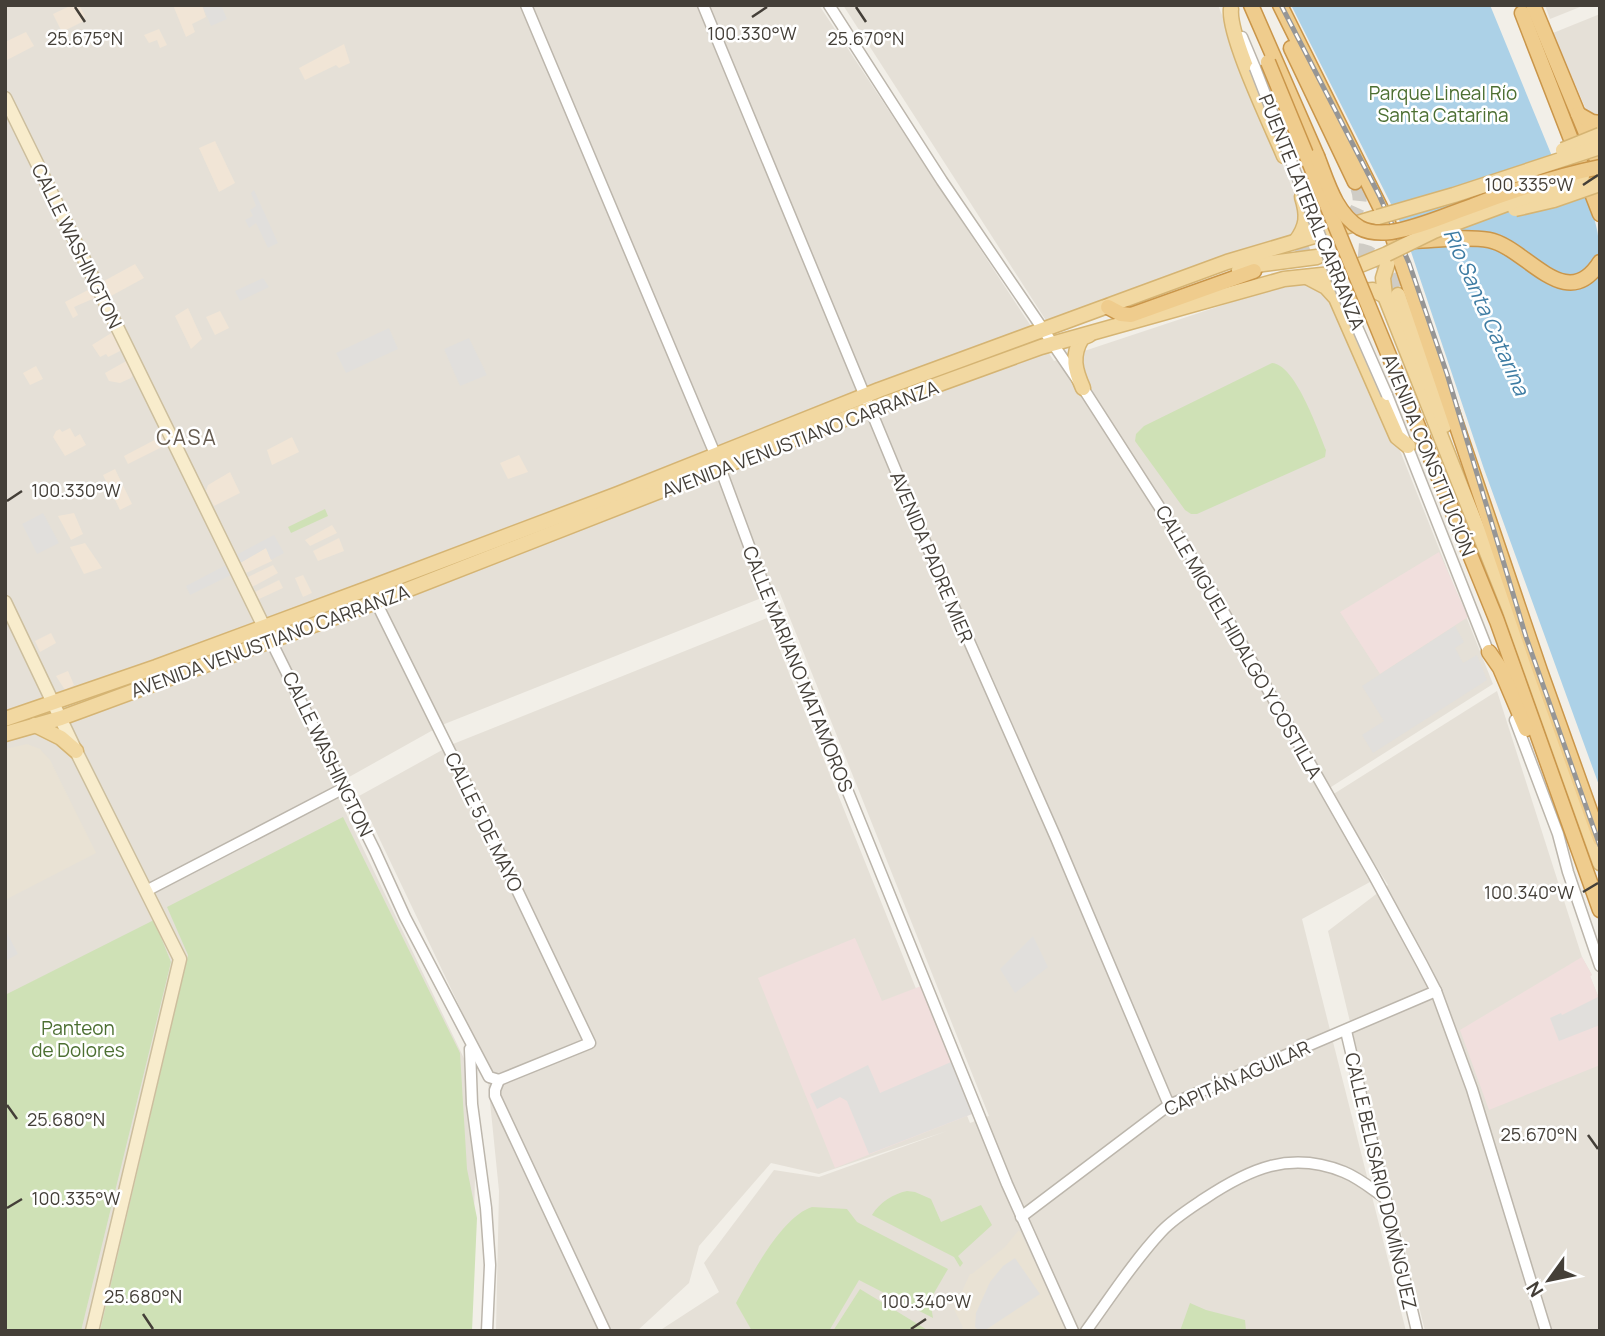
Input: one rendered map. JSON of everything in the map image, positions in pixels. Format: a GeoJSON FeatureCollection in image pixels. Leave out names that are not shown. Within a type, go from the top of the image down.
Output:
{"type":"FeatureCollection","features":[{"type":"Feature","properties":{"kind":"highway"},"geometry":{"type":"LineString","coordinates":[[1251,5],[1341,211],[1359,228],[1380,233],[1392,232],[1515,190],[1600,167],[1578,114],[1524,8]]}},
{"type":"Feature","properties":{"kind":"highway"},"geometry":{"type":"LineString","coordinates":[[1261,5],[1300,114]]}},
{"type":"Feature","properties":{"kind":"highway","name":"AVENIDA CONSTITUCIÓN"},"geometry":{"type":"LineString","coordinates":[[1280,5],[1388,223],[1600,839]]}},
{"type":"Feature","properties":{"kind":"highway","name":"AVENIDA CONSTITUCIÓN"},"geometry":{"type":"LineString","coordinates":[[1235,6],[1404,392],[1497,621],[1600,910]]}},
{"type":"Feature","properties":{"kind":"highway"},"geometry":{"type":"LineString","coordinates":[[1524,8],[1600,194]]}},
{"type":"Feature","properties":{"kind":"highway"},"geometry":{"type":"LineString","coordinates":[[1524,8],[1600,214]]}},
{"type":"Feature","properties":{"kind":"highway"},"geometry":{"type":"LineString","coordinates":[[1287,20],[1286,36],[1292,51],[1355,182]]}},
{"type":"Feature","properties":{"kind":"highway"},"geometry":{"type":"LineString","coordinates":[[1578,114],[1591,122],[1600,123]]}},
{"type":"Feature","properties":{"kind":"highway"},"geometry":{"type":"LineString","coordinates":[[1408,244],[1457,239],[1492,240],[1509,248],[1543,273],[1565,282],[1585,277],[1595,270],[1600,262]]}},
{"type":"Feature","properties":{"kind":"highway"},"geometry":{"type":"LineString","coordinates":[[1108,307],[1121,314],[1131,315],[1254,271]]}},
{"type":"Feature","properties":{"kind":"highway"},"geometry":{"type":"LineString","coordinates":[[1489,652],[1500,667],[1544,771],[1557,786]]}},
{"type":"Feature","properties":{"kind":"main road"},"geometry":{"type":"LineString","coordinates":[[1235,6],[1231,25],[1305,206],[1306,224],[1296,241]]}},
{"type":"Feature","properties":{"kind":"main road","name":"CALLE WASHINGTON"},"geometry":{"type":"LineString","coordinates":[[5,98],[268,634]]}},
{"type":"Feature","properties":{"kind":"main road"},"geometry":{"type":"LineString","coordinates":[[1531,170],[1563,150],[1600,135]]}},
{"type":"Feature","properties":{"kind":"main road","name":"AVENIDA VENUSTIANO CARRANZA"},"geometry":{"type":"LineString","coordinates":[[5,719],[376,602],[721,469],[867,402],[1045,330],[1227,262],[1454,195],[1600,147]]}},
{"type":"Feature","properties":{"kind":"main road","name":"AVENIDA VENUSTIANO CARRANZA"},"geometry":{"type":"LineString","coordinates":[[5,734],[61,718],[716,454],[867,402],[1054,344],[1241,290],[1303,275],[1341,273],[1388,257],[1434,231],[1600,167]]}},
{"type":"Feature","properties":{"kind":"main road"},"geometry":{"type":"LineString","coordinates":[[1476,215],[1489,215],[1555,200],[1600,184]]}},
{"type":"Feature","properties":{"kind":"main road"},"geometry":{"type":"LineString","coordinates":[[1163,288],[1177,289],[1263,264],[1317,257]]}},
{"type":"Feature","properties":{"kind":"main road"},"geometry":{"type":"LineString","coordinates":[[1388,257],[1383,278],[1392,295]]}},
{"type":"Feature","properties":{"kind":"main road"},"geometry":{"type":"LineString","coordinates":[[1303,275],[1332,293],[1348,320],[1397,437],[1408,446]]}},
{"type":"Feature","properties":{"kind":"main road"},"geometry":{"type":"LineString","coordinates":[[1348,320],[1351,303],[1357,294],[1368,289],[1392,295]]}},
{"type":"Feature","properties":{"kind":"main road","name":"AVENIDA CONSTITUCIÓN"},"geometry":{"type":"LineString","coordinates":[[1392,295],[1450,440],[1476,527],[1509,608],[1600,863]]}},
{"type":"Feature","properties":{"kind":"main road"},"geometry":{"type":"LineString","coordinates":[[1083,388],[1076,373],[1075,354],[1082,338],[1089,335]]}},
{"type":"Feature","properties":{"kind":"main road"},"geometry":{"type":"LineString","coordinates":[[5,602],[76,751],[178,953],[179,966],[92,1331]]}},
{"type":"Feature","properties":{"kind":"main road"},"geometry":{"type":"LineString","coordinates":[[35,725],[61,738],[76,751]]}},
{"type":"Feature","properties":{"kind":"street","name":"CALLE MARIANO MATAMOROS"},"geometry":{"type":"LineString","coordinates":[[526,5],[716,454],[758,570],[978,1114],[1073,1331]]}},
{"type":"Feature","properties":{"kind":"street","name":"AVENIDA PADRE MIER"},"geometry":{"type":"LineString","coordinates":[[703,5],[927,547],[1056,838],[1169,1105]]}},
{"type":"Feature","properties":{"kind":"street","name":"CALLE MIGUEL HIDALGO Y COSTILLA"},"geometry":{"type":"LineString","coordinates":[[829,5],[942,180],[1083,388],[1211,589],[1373,874],[1436,991],[1472,1088],[1546,1331]]}},
{"type":"Feature","properties":{"kind":"street","name":"PUENTE LATERAL CARRANZA"},"geometry":{"type":"LineString","coordinates":[[1261,65],[1343,295],[1387,396]]}},
{"type":"Feature","properties":{"kind":"street","name":"AVENIDA CONSTITUCIÓN"},"geometry":{"type":"LineString","coordinates":[[1387,396],[1558,834],[1600,966]]}},
{"type":"Feature","properties":{"kind":"street","name":"CALLE 5 DE MAYO"},"geometry":{"type":"LineString","coordinates":[[376,602],[590,1043],[499,1080]]}},
{"type":"Feature","properties":{"kind":"street","name":"CALLE WASHINGTON"},"geometry":{"type":"LineString","coordinates":[[268,634],[405,917],[468,1040],[489,1077],[499,1080]]}},
{"type":"Feature","properties":{"kind":"street"},"geometry":{"type":"LineString","coordinates":[[146,891],[344,788]]}},
{"type":"Feature","properties":{"kind":"street","name":"CAPITÁN AGUILAR"},"geometry":{"type":"LineString","coordinates":[[1021,1217],[1169,1105],[1436,991]]}},
{"type":"Feature","properties":{"kind":"street","name":"CALLE BELISARIO DOMÍNGUEZ"},"geometry":{"type":"LineString","coordinates":[[1346,1031],[1417,1331]]}},
{"type":"Feature","properties":{"kind":"street"},"geometry":{"type":"LineString","coordinates":[[468,1040],[490,1265],[487,1331]]}},
{"type":"Feature","properties":{"kind":"street"},"geometry":{"type":"LineString","coordinates":[[499,1080],[495,1086],[495,1096],[605,1331]]}},
{"type":"Feature","properties":{"kind":"street"},"geometry":{"type":"LineString","coordinates":[[471,1092],[485,1090],[495,1096]]}},
{"type":"Feature","properties":{"kind":"street"},"geometry":{"type":"LineString","coordinates":[[1086,1331],[1149,1245],[1182,1214],[1230,1181],[1253,1170],[1297,1162],[1318,1165],[1344,1172],[1385,1198]]}},
{"type":"Feature","properties":{"kind":"shaded area"},"geometry":{"type":"Polygon","coordinates":[[[5,5],[819,5],[1054,361],[1238,300],[1330,275],[1493,684],[1320,794],[1370,882],[1302,919],[1406,1331],[659,1331],[719,1292],[704,1263],[774,1170],[819,1177],[947,1131],[819,1174],[771,1163],[699,1246],[689,1283],[637,1331],[496,1331],[499,1191],[486,1062],[359,796],[453,744],[767,618],[970,1123],[989,1116],[779,591],[442,725],[333,786],[471,1073],[475,1178],[471,1331],[5,1331],[5,5]]]}},
{"type":"Feature","properties":{"kind":"shaded area"},"geometry":{"type":"Polygon","coordinates":[[[72,5],[79,5],[85,16],[82,22],[62,32],[53,14],[72,5]]]}},
{"type":"Feature","properties":{"kind":"shaded area"},"geometry":{"type":"Polygon","coordinates":[[[173,5],[202,5],[206,17],[192,24],[195,32],[186,37],[173,5]]]}},
{"type":"Feature","properties":{"kind":"shaded area"},"geometry":{"type":"Polygon","coordinates":[[[202,5],[221,5],[227,19],[211,26],[202,5]]]}},
{"type":"Feature","properties":{"kind":"shaded area"},"geometry":{"type":"Polygon","coordinates":[[[843,5],[1218,5],[1302,212],[1290,237],[1047,322],[843,5]]]}},
{"type":"Feature","properties":{"kind":"shaded area"},"geometry":{"type":"Polygon","coordinates":[[[1545,5],[1585,5],[1550,19],[1545,5]]]}},
{"type":"Feature","properties":{"kind":"shaded area"},"geometry":{"type":"Polygon","coordinates":[[[1600,14],[1600,115],[1588,114],[1553,33],[1600,14]]]}},
{"type":"Feature","properties":{"kind":"shaded area"},"geometry":{"type":"Polygon","coordinates":[[[159,29],[167,45],[160,48],[157,40],[149,43],[144,35],[159,29]]]}},
{"type":"Feature","properties":{"kind":"shaded area"},"geometry":{"type":"Polygon","coordinates":[[[26,32],[34,46],[5,61],[5,42],[26,32]]]}},
{"type":"Feature","properties":{"kind":"shaded area"},"geometry":{"type":"Polygon","coordinates":[[[344,44],[350,63],[339,68],[336,65],[305,80],[299,68],[344,44]]]}},
{"type":"Feature","properties":{"kind":"shaded area"},"geometry":{"type":"Polygon","coordinates":[[[215,141],[235,183],[219,192],[199,148],[215,141]]]}},
{"type":"Feature","properties":{"kind":"shaded area"},"geometry":{"type":"Polygon","coordinates":[[[254,190],[278,243],[268,248],[256,223],[249,228],[245,220],[253,216],[250,210],[256,206],[251,193],[254,190]]]}},
{"type":"Feature","properties":{"kind":"shaded area"},"geometry":{"type":"Polygon","coordinates":[[[135,264],[144,278],[111,296],[104,281],[135,264]]]}},
{"type":"Feature","properties":{"kind":"shaded area"},"geometry":{"type":"Polygon","coordinates":[[[263,278],[269,287],[240,301],[235,291],[263,278]]]}},
{"type":"Feature","properties":{"kind":"shaded area"},"geometry":{"type":"Polygon","coordinates":[[[88,290],[95,291],[97,297],[74,307],[78,315],[73,318],[65,302],[88,290]]]}},
{"type":"Feature","properties":{"kind":"shaded area"},"geometry":{"type":"Polygon","coordinates":[[[188,308],[202,339],[191,349],[175,316],[188,308]]]}},
{"type":"Feature","properties":{"kind":"shaded area"},"geometry":{"type":"Polygon","coordinates":[[[220,311],[229,328],[215,335],[206,317],[220,311]]]}},
{"type":"Feature","properties":{"kind":"shaded area"},"geometry":{"type":"Polygon","coordinates":[[[389,328],[398,349],[346,373],[336,353],[389,328]]]}},
{"type":"Feature","properties":{"kind":"shaded area"},"geometry":{"type":"Polygon","coordinates":[[[113,332],[122,350],[108,357],[106,354],[100,357],[92,345],[113,332]]]}},
{"type":"Feature","properties":{"kind":"shaded area"},"geometry":{"type":"Polygon","coordinates":[[[469,338],[487,375],[460,386],[444,349],[469,338]]]}},
{"type":"Feature","properties":{"kind":"shaded area"},"geometry":{"type":"Polygon","coordinates":[[[128,360],[134,373],[131,378],[120,383],[109,381],[105,373],[128,360]]]}},
{"type":"Feature","properties":{"kind":"shaded area"},"geometry":{"type":"Polygon","coordinates":[[[36,366],[43,379],[30,385],[23,373],[36,366]]]}},
{"type":"Feature","properties":{"kind":"shaded area"},"geometry":{"type":"Polygon","coordinates":[[[70,428],[75,437],[80,434],[86,445],[65,456],[53,437],[56,431],[60,429],[62,432],[70,428]]]}},
{"type":"Feature","properties":{"kind":"shaded area"},"geometry":{"type":"Polygon","coordinates":[[[164,435],[168,444],[128,464],[124,456],[164,435]]]}},
{"type":"Feature","properties":{"kind":"shaded area"},"geometry":{"type":"Polygon","coordinates":[[[292,437],[299,452],[272,465],[267,450],[292,437]]]}},
{"type":"Feature","properties":{"kind":"shaded area"},"geometry":{"type":"Polygon","coordinates":[[[519,455],[528,472],[508,479],[500,463],[519,455]]]}},
{"type":"Feature","properties":{"kind":"shaded area"},"geometry":{"type":"Polygon","coordinates":[[[115,469],[132,504],[120,510],[103,475],[115,469]]]}},
{"type":"Feature","properties":{"kind":"shaded area"},"geometry":{"type":"Polygon","coordinates":[[[230,472],[240,493],[214,506],[206,491],[208,485],[230,472]]]}},
{"type":"Feature","properties":{"kind":"shaded area"},"geometry":{"type":"Polygon","coordinates":[[[43,513],[59,543],[37,554],[22,524],[43,513]]]}},
{"type":"Feature","properties":{"kind":"shaded area"},"geometry":{"type":"Polygon","coordinates":[[[74,513],[83,534],[71,540],[58,516],[74,513]]]}},
{"type":"Feature","properties":{"kind":"shaded area"},"geometry":{"type":"Polygon","coordinates":[[[332,525],[337,533],[310,546],[305,540],[332,525]]]}},
{"type":"Feature","properties":{"kind":"shaded area"},"geometry":{"type":"Polygon","coordinates":[[[274,535],[284,553],[271,560],[266,548],[240,563],[236,555],[274,535]]]}},
{"type":"Feature","properties":{"kind":"shaded area"},"geometry":{"type":"Polygon","coordinates":[[[339,538],[344,551],[318,561],[313,551],[339,538]]]}},
{"type":"Feature","properties":{"kind":"shaded area"},"geometry":{"type":"Polygon","coordinates":[[[85,543],[102,568],[84,574],[70,547],[85,543]]]}},
{"type":"Feature","properties":{"kind":"shaded area"},"geometry":{"type":"Polygon","coordinates":[[[266,548],[272,561],[246,573],[240,563],[266,548]]]}},
{"type":"Feature","properties":{"kind":"shaded area"},"geometry":{"type":"Polygon","coordinates":[[[1439,552],[1468,617],[1380,674],[1340,612],[1439,552]]]}},
{"type":"Feature","properties":{"kind":"shaded area"},"geometry":{"type":"Polygon","coordinates":[[[226,565],[231,575],[190,595],[186,586],[226,565]]]}},
{"type":"Feature","properties":{"kind":"shaded area"},"geometry":{"type":"Polygon","coordinates":[[[273,565],[278,573],[252,587],[248,577],[273,565]]]}},
{"type":"Feature","properties":{"kind":"shaded area"},"geometry":{"type":"Polygon","coordinates":[[[303,575],[312,593],[303,597],[295,578],[303,575]]]}},
{"type":"Feature","properties":{"kind":"shaded area"},"geometry":{"type":"Polygon","coordinates":[[[279,580],[283,588],[259,599],[255,592],[279,580]]]}},
{"type":"Feature","properties":{"kind":"shaded area"},"geometry":{"type":"Polygon","coordinates":[[[1455,626],[1464,642],[1455,648],[1463,663],[1477,655],[1487,680],[1373,753],[1362,735],[1384,721],[1362,686],[1455,626]]]}},
{"type":"Feature","properties":{"kind":"shaded area"},"geometry":{"type":"Polygon","coordinates":[[[51,633],[56,643],[40,652],[35,641],[51,633]]]}},
{"type":"Feature","properties":{"kind":"shaded area"},"geometry":{"type":"Polygon","coordinates":[[[68,671],[74,685],[65,690],[56,676],[68,671]]]}},
{"type":"Feature","properties":{"kind":"shaded area"},"geometry":{"type":"Polygon","coordinates":[[[1497,691],[1582,957],[1592,975],[1590,976],[1600,1001],[1600,1331],[1425,1331],[1328,931],[1388,885],[1332,795],[1497,691]]]}},
{"type":"Feature","properties":{"kind":"shaded area"},"geometry":{"type":"Polygon","coordinates":[[[27,744],[40,749],[50,760],[96,853],[5,900],[5,749],[27,744]]]}},
{"type":"Feature","properties":{"kind":"shaded area"},"geometry":{"type":"Polygon","coordinates":[[[5,929],[18,954],[5,961],[5,929]]]}},
{"type":"Feature","properties":{"kind":"shaded area"},"geometry":{"type":"Polygon","coordinates":[[[1033,936],[1048,967],[1015,993],[1000,969],[1033,936]]]}},
{"type":"Feature","properties":{"kind":"shaded area"},"geometry":{"type":"Polygon","coordinates":[[[855,938],[882,1001],[921,986],[972,1114],[835,1168],[758,978],[855,938]]]}},
{"type":"Feature","properties":{"kind":"shaded area"},"geometry":{"type":"Polygon","coordinates":[[[1582,957],[1592,975],[1590,976],[1600,1001],[1600,1065],[1489,1110],[1460,1030],[1582,957]]]}},
{"type":"Feature","properties":{"kind":"shaded area"},"geometry":{"type":"Polygon","coordinates":[[[1598,997],[1600,1025],[1559,1041],[1550,1018],[1598,997]]]}},
{"type":"Feature","properties":{"kind":"shaded area"},"geometry":{"type":"Polygon","coordinates":[[[951,1062],[972,1114],[869,1154],[847,1101],[840,1097],[817,1109],[810,1094],[868,1065],[880,1093],[951,1062]]]}},
{"type":"Feature","properties":{"kind":"shaded area"},"geometry":{"type":"Polygon","coordinates":[[[1019,1230],[1069,1331],[961,1331],[963,1327],[954,1309],[970,1274],[1005,1247],[1019,1230]]]}},
{"type":"Feature","properties":{"kind":"shaded area"},"geometry":{"type":"Polygon","coordinates":[[[1015,1258],[1040,1294],[984,1331],[979,1331],[975,1327],[976,1313],[990,1282],[1003,1266],[1015,1258]]]}},
{"type":"Feature","properties":{"kind":"green space"},"geometry":{"type":"Polygon","coordinates":[[[1272,363],[1281,366],[1297,386],[1326,450],[1325,457],[1197,514],[1191,514],[1185,510],[1135,441],[1136,434],[1144,426],[1272,363]]]}},
{"type":"Feature","properties":{"kind":"green space"},"geometry":{"type":"Polygon","coordinates":[[[325,509],[328,516],[291,533],[288,527],[325,509]]]}},
{"type":"Feature","properties":{"kind":"green space"},"geometry":{"type":"Polygon","coordinates":[[[343,817],[460,1053],[467,1169],[477,1218],[472,1331],[100,1331],[188,955],[167,907],[343,817]]]}},
{"type":"Feature","properties":{"kind":"green space","name":"Panteon de Dolores"},"geometry":{"type":"Polygon","coordinates":[[[154,920],[171,962],[81,1331],[5,1331],[5,995],[154,920]]]}},
{"type":"Feature","properties":{"kind":"green space"},"geometry":{"type":"Polygon","coordinates":[[[907,1191],[931,1199],[941,1222],[981,1205],[992,1225],[958,1256],[963,1263],[960,1267],[954,1257],[872,1215],[887,1199],[907,1191]]]}},
{"type":"Feature","properties":{"kind":"green space"},"geometry":{"type":"Polygon","coordinates":[[[812,1207],[847,1209],[857,1222],[948,1269],[930,1300],[933,1318],[859,1280],[829,1331],[752,1331],[736,1303],[758,1263],[778,1235],[789,1222],[812,1207]]]}},
{"type":"Feature","properties":{"kind":"green space"},"geometry":{"type":"Polygon","coordinates":[[[860,1289],[929,1331],[833,1331],[860,1289]]]}},
{"type":"Feature","properties":{"kind":"green space"},"geometry":{"type":"Polygon","coordinates":[[[1190,1303],[1245,1320],[1246,1331],[1180,1331],[1190,1303]]]}},
{"type":"Feature","properties":{"kind":"water","name":"Río Santa Catarina"},"geometry":{"type":"Polygon","coordinates":[[[1291,5],[1490,5],[1570,200],[1586,194],[1597,229],[1599,247],[1595,263],[1600,273],[1600,788],[1484,469],[1403,228],[1291,5]]]}},
{"type":"Feature","properties":{"kind":"tunnel"},"geometry":{"type":"LineString","coordinates":[[1277,261],[1324,238],[1347,222],[1359,204],[1355,182]]}},
{"type":"Feature","properties":{"kind":"tunnel"},"geometry":{"type":"LineString","coordinates":[[1317,257],[1359,250],[1368,253],[1377,258],[1384,267],[1398,295]]}},
{"type":"Feature","properties":{"kind":"railway"},"geometry":{"type":"LineString","coordinates":[[1281,5],[1379,195],[1409,263],[1447,374],[1526,637],[1600,846]]}},
{"type":"Feature","properties":{"kind":"district","name":"CASA"},"geometry":{"type":"Point","coordinates":[187,438]}},
{"type":"Feature","properties":{"kind":"park label","name":"Parque Lineal Río Santa Catarina"},"geometry":{"type":"Point","coordinates":[1443,104]}}]}
